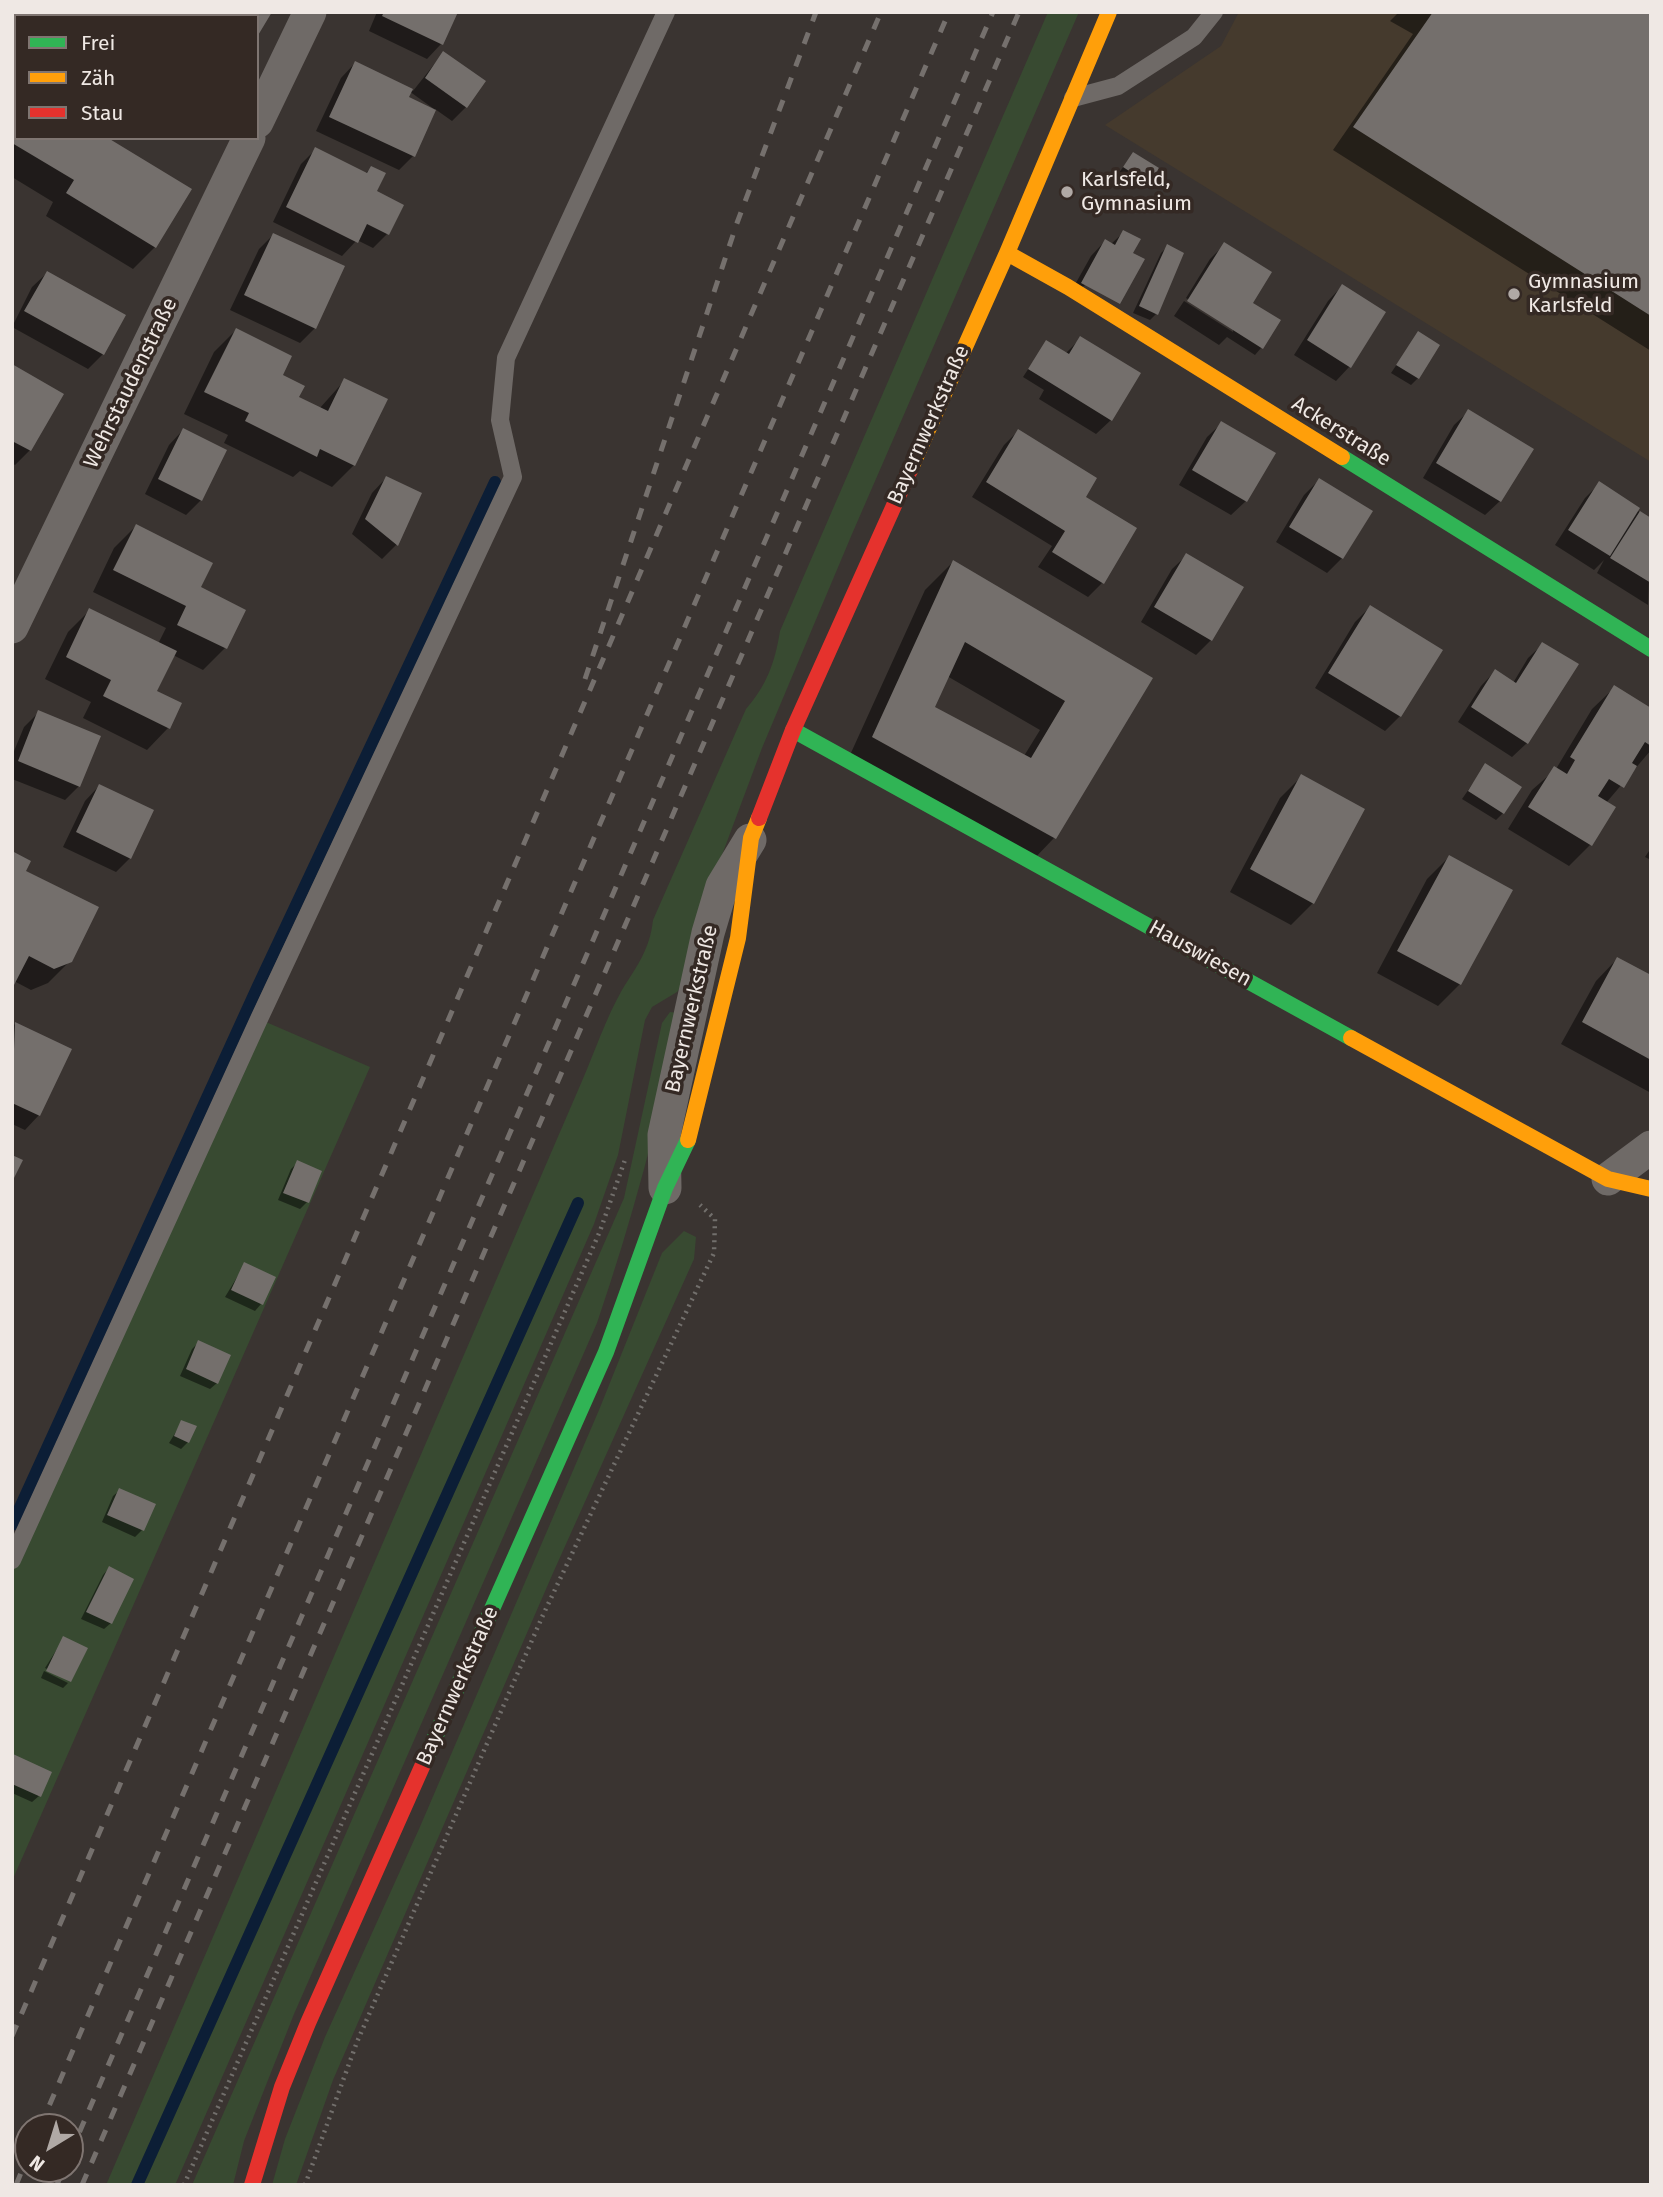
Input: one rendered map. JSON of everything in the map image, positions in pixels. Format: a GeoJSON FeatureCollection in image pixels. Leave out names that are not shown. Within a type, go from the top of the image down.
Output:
{"type":"FeatureCollection","features":[{"type":"Feature","properties":{"kind":"street"},"geometry":{"type":"LineString","coordinates":[[259,118],[310,12]]}},
{"type":"Feature","properties":{"kind":"street","name":"Bayernwerkstraße"},"geometry":{"type":"LineString","coordinates":[[252,2185],[282,2087],[308,2023],[606,1352],[665,1188],[664,1135],[708,933],[722,886],[751,838],[793,730],[1007,253],[1110,12]]}},
{"type":"Feature","properties":{"kind":"street","name":"Wehrstaudenstraße"},"geometry":{"type":"LineString","coordinates":[[12,627],[248,140]]}},
{"type":"Feature","properties":{"kind":"street","name":"Ackerstraße"},"geometry":{"type":"LineString","coordinates":[[1007,253],[1068,287],[1651,649]]}},
{"type":"Feature","properties":{"kind":"street","name":"Hauswiesen"},"geometry":{"type":"LineString","coordinates":[[793,730],[1608,1179],[1651,1189]]}},
{"type":"Feature","properties":{"kind":"street"},"geometry":{"type":"LineString","coordinates":[[1608,1179],[1651,1147]]}},
{"type":"Feature","properties":{"kind":"lane"},"geometry":{"type":"LineString","coordinates":[[12,1560],[248,1042],[513,477],[500,420],[506,358],[666,12]]}},
{"type":"Feature","properties":{"kind":"lane"},"geometry":{"type":"LineString","coordinates":[[1073,98],[1118,86],[1194,37],[1214,12]]}},
{"type":"Feature","properties":{"kind":"path"},"geometry":{"type":"LineString","coordinates":[[184,2185],[600,1230],[621,1175],[629,1144]]}},
{"type":"Feature","properties":{"kind":"path"},"geometry":{"type":"LineString","coordinates":[[305,2185],[357,2042],[543,1615],[714,1254],[715,1219],[708,1209],[665,1188]]}},
{"type":"Feature","properties":{"kind":"shaded area","name":"Gymnasium Karlsfeld"},"geometry":{"type":"Polygon","coordinates":[[[1239,12],[1651,12],[1651,462],[1105,125],[1221,46],[1239,12]]]}},
{"type":"Feature","properties":{"kind":"green space"},"geometry":{"type":"Polygon","coordinates":[[[1048,12],[1079,12],[762,748],[698,919],[685,981],[677,992],[652,1007],[645,1020],[618,1155],[594,1224],[175,2185],[106,2185],[606,1023],[646,949],[653,920],[746,709],[769,673],[780,631],[1048,12]]]}},
{"type":"Feature","properties":{"kind":"green space"},"geometry":{"type":"Polygon","coordinates":[[[670,1012],[680,1013],[664,1091],[622,1246],[597,1323],[294,2014],[244,2141],[233,2185],[192,2185],[624,1198],[662,1023],[670,1012]]]}},
{"type":"Feature","properties":{"kind":"green space"},"geometry":{"type":"Polygon","coordinates":[[[259,1019],[370,1067],[12,1881],[12,1560],[259,1019]]]}},
{"type":"Feature","properties":{"kind":"green space"},"geometry":{"type":"Polygon","coordinates":[[[684,1231],[696,1237],[694,1259],[553,1573],[333,2080],[296,2185],[272,2185],[285,2139],[325,2037],[419,1829],[599,1410],[662,1253],[684,1231]]]}},
{"type":"Feature","properties":{"kind":"building"},"geometry":{"type":"Polygon","coordinates":[[[188,12],[272,12],[259,34],[259,14],[188,12]]]}},
{"type":"Feature","properties":{"kind":"building"},"geometry":{"type":"Polygon","coordinates":[[[384,12],[458,12],[443,45],[382,16],[384,12]]]}},
{"type":"Feature","properties":{"kind":"building","name":"Gymnasium Karlsfeld"},"geometry":{"type":"Polygon","coordinates":[[[1433,12],[1651,12],[1651,316],[1353,127],[1433,12]]]}},
{"type":"Feature","properties":{"kind":"building"},"geometry":{"type":"Polygon","coordinates":[[[443,51],[486,81],[467,108],[425,78],[443,51]]]}},
{"type":"Feature","properties":{"kind":"building"},"geometry":{"type":"Polygon","coordinates":[[[355,61],[413,89],[409,97],[436,110],[415,157],[329,117],[355,61]]]}},
{"type":"Feature","properties":{"kind":"building"},"geometry":{"type":"Polygon","coordinates":[[[14,73],[14,140],[111,140],[192,189],[156,248],[66,193],[74,180],[12,143],[14,73]]]}},
{"type":"Feature","properties":{"kind":"building"},"geometry":{"type":"Polygon","coordinates":[[[315,147],[367,173],[371,166],[386,173],[377,191],[404,205],[389,235],[367,224],[358,243],[286,207],[315,147]]]}},
{"type":"Feature","properties":{"kind":"building"},"geometry":{"type":"Polygon","coordinates":[[[1133,152],[1159,168],[1149,184],[1123,167],[1133,152]]]}},
{"type":"Feature","properties":{"kind":"building"},"geometry":{"type":"Polygon","coordinates":[[[1123,230],[1141,239],[1133,253],[1145,259],[1120,304],[1081,283],[1105,239],[1115,245],[1123,230]]]}},
{"type":"Feature","properties":{"kind":"building"},"geometry":{"type":"Polygon","coordinates":[[[273,233],[345,266],[316,329],[244,295],[273,233]]]}},
{"type":"Feature","properties":{"kind":"building"},"geometry":{"type":"Polygon","coordinates":[[[1224,242],[1272,272],[1253,303],[1281,320],[1263,349],[1187,301],[1224,242]]]}},
{"type":"Feature","properties":{"kind":"building"},"geometry":{"type":"Polygon","coordinates":[[[1167,244],[1184,253],[1158,315],[1139,306],[1167,244]]]}},
{"type":"Feature","properties":{"kind":"building"},"geometry":{"type":"Polygon","coordinates":[[[47,271],[126,315],[104,355],[24,311],[47,271]]]}},
{"type":"Feature","properties":{"kind":"building"},"geometry":{"type":"Polygon","coordinates":[[[1342,284],[1386,312],[1351,368],[1307,340],[1342,284]]]}},
{"type":"Feature","properties":{"kind":"building"},"geometry":{"type":"Polygon","coordinates":[[[236,328],[292,356],[283,375],[305,386],[299,397],[328,411],[344,378],[388,399],[355,466],[320,449],[317,457],[245,421],[249,413],[204,392],[236,328]]]}},
{"type":"Feature","properties":{"kind":"building"},"geometry":{"type":"Polygon","coordinates":[[[1418,331],[1440,345],[1419,379],[1396,365],[1418,331]]]}},
{"type":"Feature","properties":{"kind":"building"},"geometry":{"type":"Polygon","coordinates":[[[1080,336],[1141,373],[1112,421],[1028,369],[1046,340],[1069,354],[1080,336]]]}},
{"type":"Feature","properties":{"kind":"building"},"geometry":{"type":"Polygon","coordinates":[[[12,364],[64,394],[31,451],[12,441],[12,364]]]}},
{"type":"Feature","properties":{"kind":"building"},"geometry":{"type":"Polygon","coordinates":[[[1468,409],[1534,449],[1501,502],[1436,463],[1468,409]]]}},
{"type":"Feature","properties":{"kind":"building"},"geometry":{"type":"Polygon","coordinates":[[[1221,421],[1276,453],[1247,502],[1192,470],[1221,421]]]}},
{"type":"Feature","properties":{"kind":"building"},"geometry":{"type":"Polygon","coordinates":[[[183,428],[227,450],[202,501],[158,479],[183,428]]]}},
{"type":"Feature","properties":{"kind":"building"},"geometry":{"type":"Polygon","coordinates":[[[1018,429],[1097,478],[1086,497],[1137,528],[1104,584],[1052,552],[1065,531],[986,482],[1018,429]]]}},
{"type":"Feature","properties":{"kind":"building"},"geometry":{"type":"Polygon","coordinates":[[[386,476],[422,493],[398,546],[365,519],[386,476]]]}},
{"type":"Feature","properties":{"kind":"building"},"geometry":{"type":"Polygon","coordinates":[[[1319,478],[1373,511],[1343,559],[1289,527],[1319,478]]]}},
{"type":"Feature","properties":{"kind":"building"},"geometry":{"type":"Polygon","coordinates":[[[1599,481],[1640,508],[1610,556],[1568,530],[1599,481]]]}},
{"type":"Feature","properties":{"kind":"building"},"geometry":{"type":"Polygon","coordinates":[[[1640,511],[1651,518],[1651,583],[1610,558],[1640,511]]]}},
{"type":"Feature","properties":{"kind":"building"},"geometry":{"type":"Polygon","coordinates":[[[136,524],[213,563],[201,587],[246,610],[227,649],[177,625],[186,606],[113,570],[136,524]]]}},
{"type":"Feature","properties":{"kind":"building"},"geometry":{"type":"Polygon","coordinates":[[[1186,553],[1244,587],[1212,641],[1154,607],[1186,553]]]}},
{"type":"Feature","properties":{"kind":"building"},"geometry":{"type":"Polygon","coordinates":[[[953,560],[1153,678],[1056,839],[872,737],[953,560]],[[965,642],[935,707],[1031,758],[1065,701],[965,642]]]}},
{"type":"Feature","properties":{"kind":"building"},"geometry":{"type":"Polygon","coordinates":[[[1370,605],[1443,650],[1401,717],[1328,673],[1370,605]]]}},
{"type":"Feature","properties":{"kind":"building"},"geometry":{"type":"Polygon","coordinates":[[[89,608],[177,651],[157,691],[182,703],[170,729],[103,696],[111,680],[66,657],[89,608]]]}},
{"type":"Feature","properties":{"kind":"building"},"geometry":{"type":"Polygon","coordinates":[[[1542,642],[1579,664],[1528,744],[1471,707],[1495,669],[1516,683],[1542,642]]]}},
{"type":"Feature","properties":{"kind":"building"},"geometry":{"type":"Polygon","coordinates":[[[1614,685],[1651,708],[1651,746],[1645,742],[1632,763],[1637,766],[1624,788],[1609,779],[1598,796],[1616,807],[1592,846],[1528,807],[1554,766],[1567,774],[1575,760],[1570,757],[1614,685]]]}},
{"type":"Feature","properties":{"kind":"building"},"geometry":{"type":"Polygon","coordinates":[[[38,710],[101,736],[80,787],[18,761],[38,710]]]}},
{"type":"Feature","properties":{"kind":"building"},"geometry":{"type":"Polygon","coordinates":[[[1485,763],[1522,787],[1504,814],[1468,791],[1485,763]]]}},
{"type":"Feature","properties":{"kind":"building"},"geometry":{"type":"Polygon","coordinates":[[[1301,774],[1365,809],[1314,904],[1250,869],[1301,774]]]}},
{"type":"Feature","properties":{"kind":"building"},"geometry":{"type":"Polygon","coordinates":[[[99,784],[154,810],[131,859],[76,832],[99,784]]]}},
{"type":"Feature","properties":{"kind":"building"},"geometry":{"type":"Polygon","coordinates":[[[12,851],[31,861],[26,871],[99,907],[72,962],[54,969],[29,956],[14,985],[12,851]]]}},
{"type":"Feature","properties":{"kind":"building"},"geometry":{"type":"Polygon","coordinates":[[[1449,855],[1513,890],[1461,985],[1397,951],[1449,855]]]}},
{"type":"Feature","properties":{"kind":"building"},"geometry":{"type":"Polygon","coordinates":[[[1617,957],[1651,975],[1651,1060],[1582,1022],[1617,957]]]}},
{"type":"Feature","properties":{"kind":"building"},"geometry":{"type":"Polygon","coordinates":[[[15,1022],[72,1049],[40,1116],[12,1103],[15,1022]]]}},
{"type":"Feature","properties":{"kind":"building"},"geometry":{"type":"Polygon","coordinates":[[[12,1155],[23,1160],[12,1182],[12,1155]]]}},
{"type":"Feature","properties":{"kind":"building"},"geometry":{"type":"Polygon","coordinates":[[[297,1160],[322,1171],[309,1203],[283,1193],[297,1160]]]}},
{"type":"Feature","properties":{"kind":"building"},"geometry":{"type":"Polygon","coordinates":[[[244,1262],[276,1277],[263,1305],[231,1290],[244,1262]]]}},
{"type":"Feature","properties":{"kind":"building"},"geometry":{"type":"Polygon","coordinates":[[[198,1340],[231,1355],[218,1384],[186,1369],[198,1340]]]}},
{"type":"Feature","properties":{"kind":"building"},"geometry":{"type":"Polygon","coordinates":[[[181,1420],[197,1426],[189,1443],[174,1436],[181,1420]]]}},
{"type":"Feature","properties":{"kind":"building"},"geometry":{"type":"Polygon","coordinates":[[[119,1488],[156,1504],[144,1531],[107,1515],[119,1488]]]}},
{"type":"Feature","properties":{"kind":"building"},"geometry":{"type":"Polygon","coordinates":[[[109,1566],[134,1579],[112,1624],[86,1612],[109,1566]]]}},
{"type":"Feature","properties":{"kind":"building"},"geometry":{"type":"Polygon","coordinates":[[[63,1636],[88,1648],[71,1682],[46,1671],[63,1636]]]}},
{"type":"Feature","properties":{"kind":"building"},"geometry":{"type":"Polygon","coordinates":[[[13,1754],[52,1772],[41,1797],[12,1784],[13,1754]]]}},
{"type":"Feature","properties":{"kind":"waterway"},"geometry":{"type":"LineString","coordinates":[[12,1525],[258,986],[495,482]]}},
{"type":"Feature","properties":{"kind":"waterway"},"geometry":{"type":"LineString","coordinates":[[137,2185],[578,1203]]}},
{"type":"Feature","properties":{"kind":"railway"},"geometry":{"type":"LineString","coordinates":[[585,679],[737,223],[816,12]]}},
{"type":"Feature","properties":{"kind":"railway"},"geometry":{"type":"LineString","coordinates":[[12,2036],[881,12]]}},
{"type":"Feature","properties":{"kind":"railway"},"geometry":{"type":"LineString","coordinates":[[46,2113],[949,12]]}},
{"type":"Feature","properties":{"kind":"railway"},"geometry":{"type":"LineString","coordinates":[[84,2122],[993,12]]}},
{"type":"Feature","properties":{"kind":"railway"},"geometry":{"type":"LineString","coordinates":[[82,2185],[1019,12]]}},
{"type":"Feature","properties":{"kind":"traffic: fast"},"geometry":{"type":"LineString","coordinates":[[1342,457],[1651,649]]}},
{"type":"Feature","properties":{"kind":"traffic: fast"},"geometry":{"type":"LineString","coordinates":[[793,730],[1351,1038]]}},
{"type":"Feature","properties":{"kind":"traffic: fast"},"geometry":{"type":"LineString","coordinates":[[425,1760],[606,1352],[665,1188],[688,1140]]}},
{"type":"Feature","properties":{"kind":"traffic: slow"},"geometry":{"type":"LineString","coordinates":[[910,470],[1007,253],[1109,12]]}},
{"type":"Feature","properties":{"kind":"traffic: slow"},"geometry":{"type":"LineString","coordinates":[[1007,253],[1068,287],[1342,457]]}},
{"type":"Feature","properties":{"kind":"traffic: slow"},"geometry":{"type":"LineString","coordinates":[[688,1140],[738,938],[751,838],[759,818]]}},
{"type":"Feature","properties":{"kind":"traffic: slow"},"geometry":{"type":"LineString","coordinates":[[1351,1038],[1608,1179],[1651,1189]]}},
{"type":"Feature","properties":{"kind":"traffic: jam"},"geometry":{"type":"LineString","coordinates":[[759,818],[793,730],[910,470]]}},
{"type":"Feature","properties":{"kind":"traffic: jam"},"geometry":{"type":"LineString","coordinates":[[252,2185],[282,2087],[308,2023],[425,1760]]}},
{"type":"Feature","properties":{"kind":"place","name":"Karlsfeld, Gymnasium"},"geometry":{"type":"Point","coordinates":[1067,192]}},
{"type":"Feature","properties":{"kind":"place","name":"Gymnasium Karlsfeld"},"geometry":{"type":"Point","coordinates":[1514,294]}}]}
